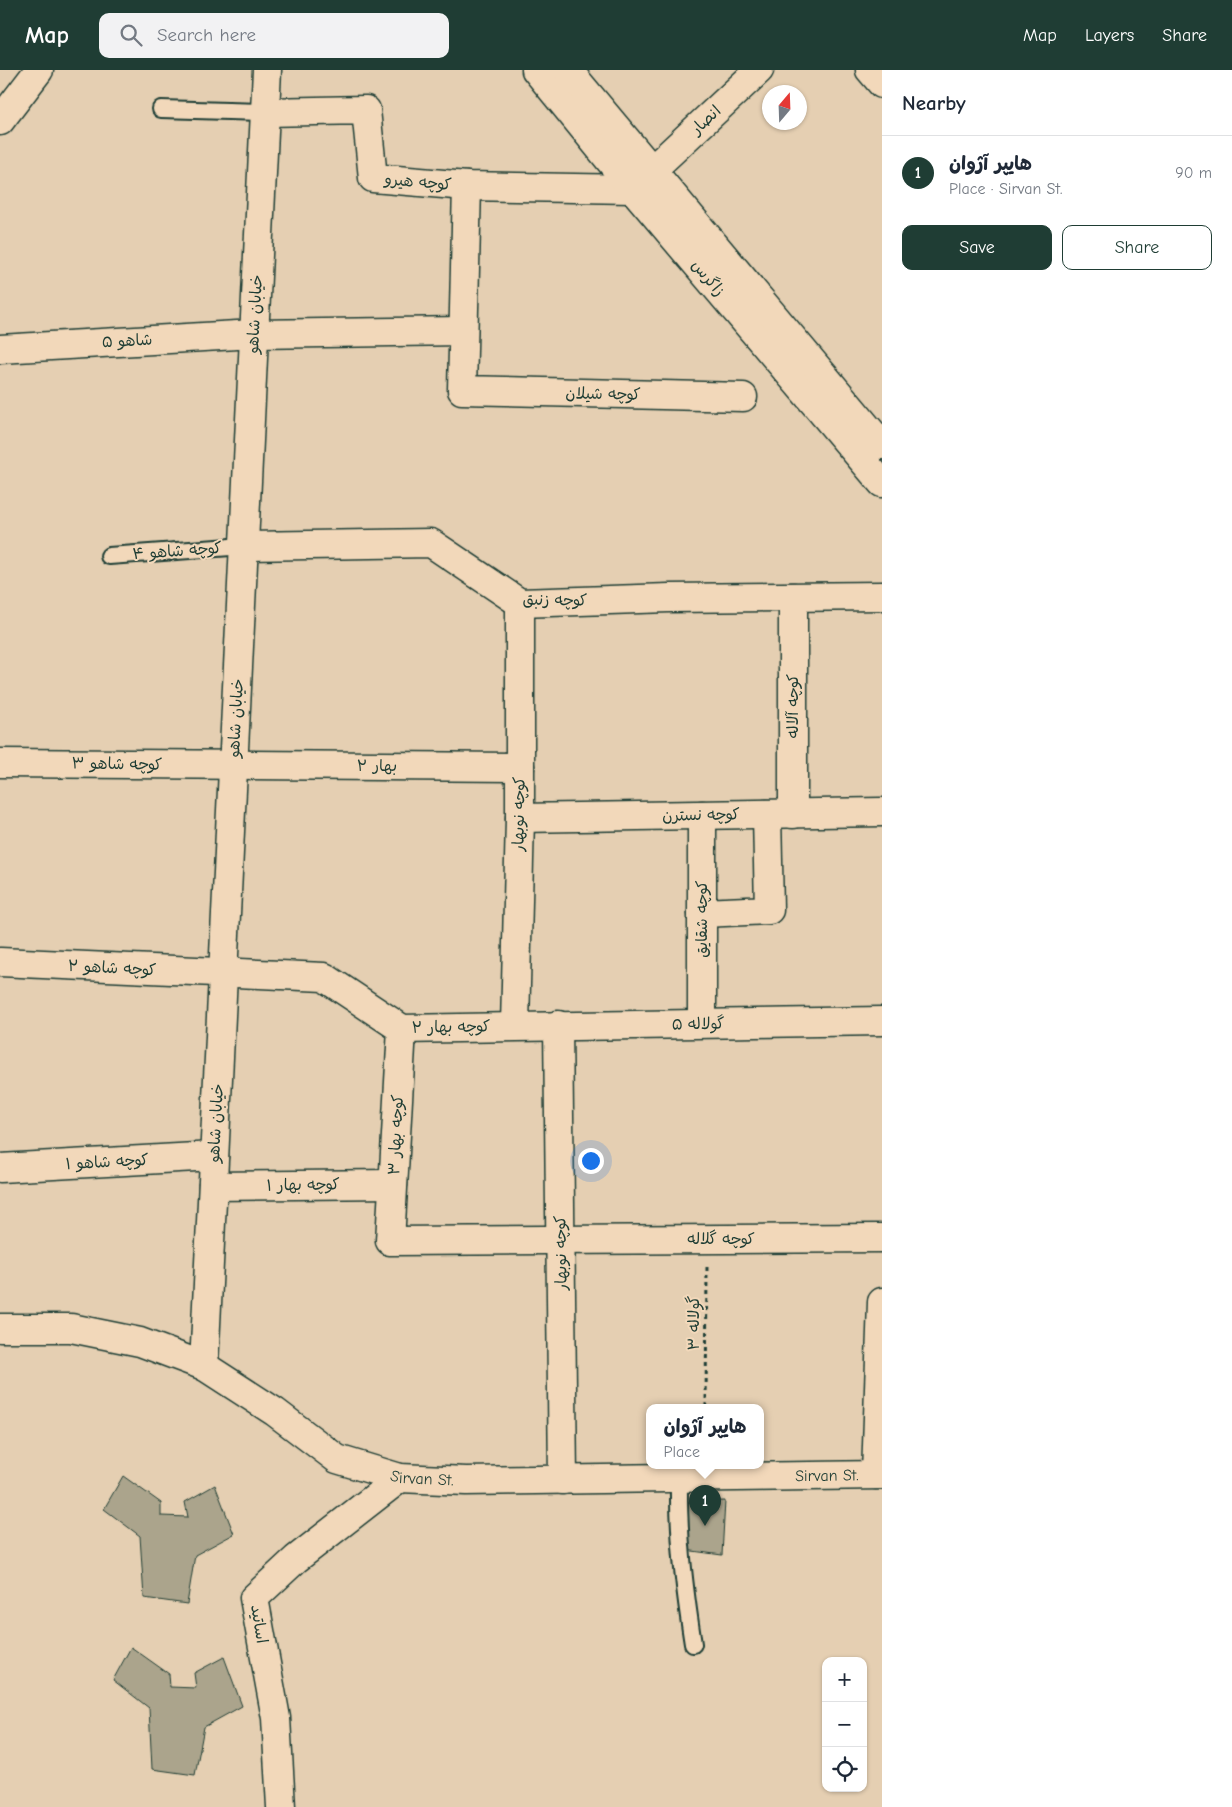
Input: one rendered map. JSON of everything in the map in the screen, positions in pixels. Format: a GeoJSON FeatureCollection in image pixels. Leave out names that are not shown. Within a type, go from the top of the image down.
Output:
{"type":"FeatureCollection","features":[{"type":"Feature","properties":{"kind":"street"},"geometry":{"type":"LineString","coordinates":[[0,121],[39,70]]}},
{"type":"Feature","properties":{"kind":"street","name":"خیابان شاهو"},"geometry":{"type":"LineString","coordinates":[[204,1366],[267,70]]}},
{"type":"Feature","properties":{"kind":"street","name":"زاگرس"},"geometry":{"type":"LineString","coordinates":[[536,70],[632,189],[882,483]]}},
{"type":"Feature","properties":{"kind":"street","name":"زاگرس"},"geometry":{"type":"LineString","coordinates":[[568,70],[882,445]]}},
{"type":"Feature","properties":{"kind":"street","name":"انصار"},"geometry":{"type":"LineString","coordinates":[[652,170],[759,70]]}},
{"type":"Feature","properties":{"kind":"street"},"geometry":{"type":"LineString","coordinates":[[870,70],[882,84]]}},
{"type":"Feature","properties":{"kind":"street","name":"کوچه هیرو"},"geometry":{"type":"LineString","coordinates":[[265,112],[366,110],[373,178],[467,186],[632,189]]}},
{"type":"Feature","properties":{"kind":"street"},"geometry":{"type":"LineString","coordinates":[[254,334],[463,332],[467,186]]}},
{"type":"Feature","properties":{"kind":"street","name":"کوچه شیلان"},"geometry":{"type":"LineString","coordinates":[[463,332],[462,390],[744,397]]}},
{"type":"Feature","properties":{"kind":"street","name":"شاهو ۵"},"geometry":{"type":"LineString","coordinates":[[0,349],[254,334]]}},
{"type":"Feature","properties":{"kind":"street","name":"کوچه زنبق"},"geometry":{"type":"LineString","coordinates":[[244,546],[431,543],[520,602],[669,598],[882,596]]}},
{"type":"Feature","properties":{"kind":"street","name":"کوچه آلاله"},"geometry":{"type":"LineString","coordinates":[[702,913],[769,910],[780,814],[793,598]]}},
{"type":"Feature","properties":{"kind":"street","name":"کوچه نوبهار"},"geometry":{"type":"LineString","coordinates":[[515,1026],[520,818],[520,602]]}},
{"type":"Feature","properties":{"kind":"street","name":"کوچه شاهو ۳"},"geometry":{"type":"LineString","coordinates":[[0,763],[234,765]]}},
{"type":"Feature","properties":{"kind":"street","name":"بهار ۲"},"geometry":{"type":"LineString","coordinates":[[234,765],[520,767]]}},
{"type":"Feature","properties":{"kind":"street","name":"کوچه نسترن"},"geometry":{"type":"LineString","coordinates":[[520,818],[882,812]]}},
{"type":"Feature","properties":{"kind":"street","name":"کوچه شقایق"},"geometry":{"type":"LineString","coordinates":[[702,815],[702,1024]]}},
{"type":"Feature","properties":{"kind":"street","name":"کوچه شاهو ۲"},"geometry":{"type":"LineString","coordinates":[[0,962],[223,973]]}},
{"type":"Feature","properties":{"kind":"street","name":"کوچه بهار ۲"},"geometry":{"type":"LineString","coordinates":[[223,973],[324,977],[402,1029],[515,1026]]}},
{"type":"Feature","properties":{"kind":"street","name":"گولاله ۵"},"geometry":{"type":"LineString","coordinates":[[515,1026],[882,1021]]}},
{"type":"Feature","properties":{"kind":"street","name":"کوچه نوبهار"},"geometry":{"type":"LineString","coordinates":[[558,1026],[563,1480]]}},
{"type":"Feature","properties":{"kind":"street","name":"کوچه بهار ۳"},"geometry":{"type":"LineString","coordinates":[[402,1029],[390,1241],[561,1240]]}},
{"type":"Feature","properties":{"kind":"street","name":"کوچه شاهو ۱"},"geometry":{"type":"LineString","coordinates":[[0,1168],[214,1156]]}},
{"type":"Feature","properties":{"kind":"street","name":"کوچه بهار ۱"},"geometry":{"type":"LineString","coordinates":[[213,1186],[393,1184]]}},
{"type":"Feature","properties":{"kind":"street","name":"کوچه گلاله"},"geometry":{"type":"LineString","coordinates":[[561,1240],[882,1238]]}},
{"type":"Feature","properties":{"kind":"street"},"geometry":{"type":"LineString","coordinates":[[879,1475],[882,1302]]}},
{"type":"Feature","properties":{"kind":"street","name":"Sirvan St."},"geometry":{"type":"LineString","coordinates":[[0,1328],[71,1328],[140,1342],[204,1366],[275,1412],[337,1459],[400,1478],[466,1481],[879,1475]]}},
{"type":"Feature","properties":{"kind":"street","name":"اساتید"},"geometry":{"type":"LineString","coordinates":[[281,1807],[276,1718],[254,1598],[296,1559],[400,1478]]}},
{"type":"Feature","properties":{"kind":"lane"},"geometry":{"type":"LineString","coordinates":[[161,109],[265,112]]}},
{"type":"Feature","properties":{"kind":"lane","name":"کوچه شاهو ۴"},"geometry":{"type":"LineString","coordinates":[[109,556],[244,546]]}},
{"type":"Feature","properties":{"kind":"lane"},"geometry":{"type":"LineString","coordinates":[[679,1478],[679,1538],[693,1644]]}},
{"type":"Feature","properties":{"kind":"path","name":"گولاله ۳"},"geometry":{"type":"LineString","coordinates":[[706,1404],[708,1239]]}},
{"type":"Feature","properties":{"kind":"building"},"geometry":{"type":"Polygon","coordinates":[[[123,1476],[161,1503],[161,1516],[188,1517],[185,1502],[215,1485],[234,1534],[195,1555],[187,1604],[144,1598],[140,1536],[104,1509],[123,1476]]]}},
{"type":"Feature","properties":{"kind":"building"},"geometry":{"type":"Polygon","coordinates":[[[725,1501],[722,1555],[685,1550],[687,1502],[725,1501]]]}},
{"type":"Feature","properties":{"kind":"building"},"geometry":{"type":"Polygon","coordinates":[[[131,1647],[169,1674],[170,1687],[196,1688],[194,1673],[224,1657],[242,1706],[204,1727],[195,1775],[152,1769],[149,1708],[113,1680],[131,1647]]]}},
{"type":"Feature","properties":{"kind":"place","name":"هایپر آژوان"},"geometry":{"type":"Point","coordinates":[705,1526]}}]}
